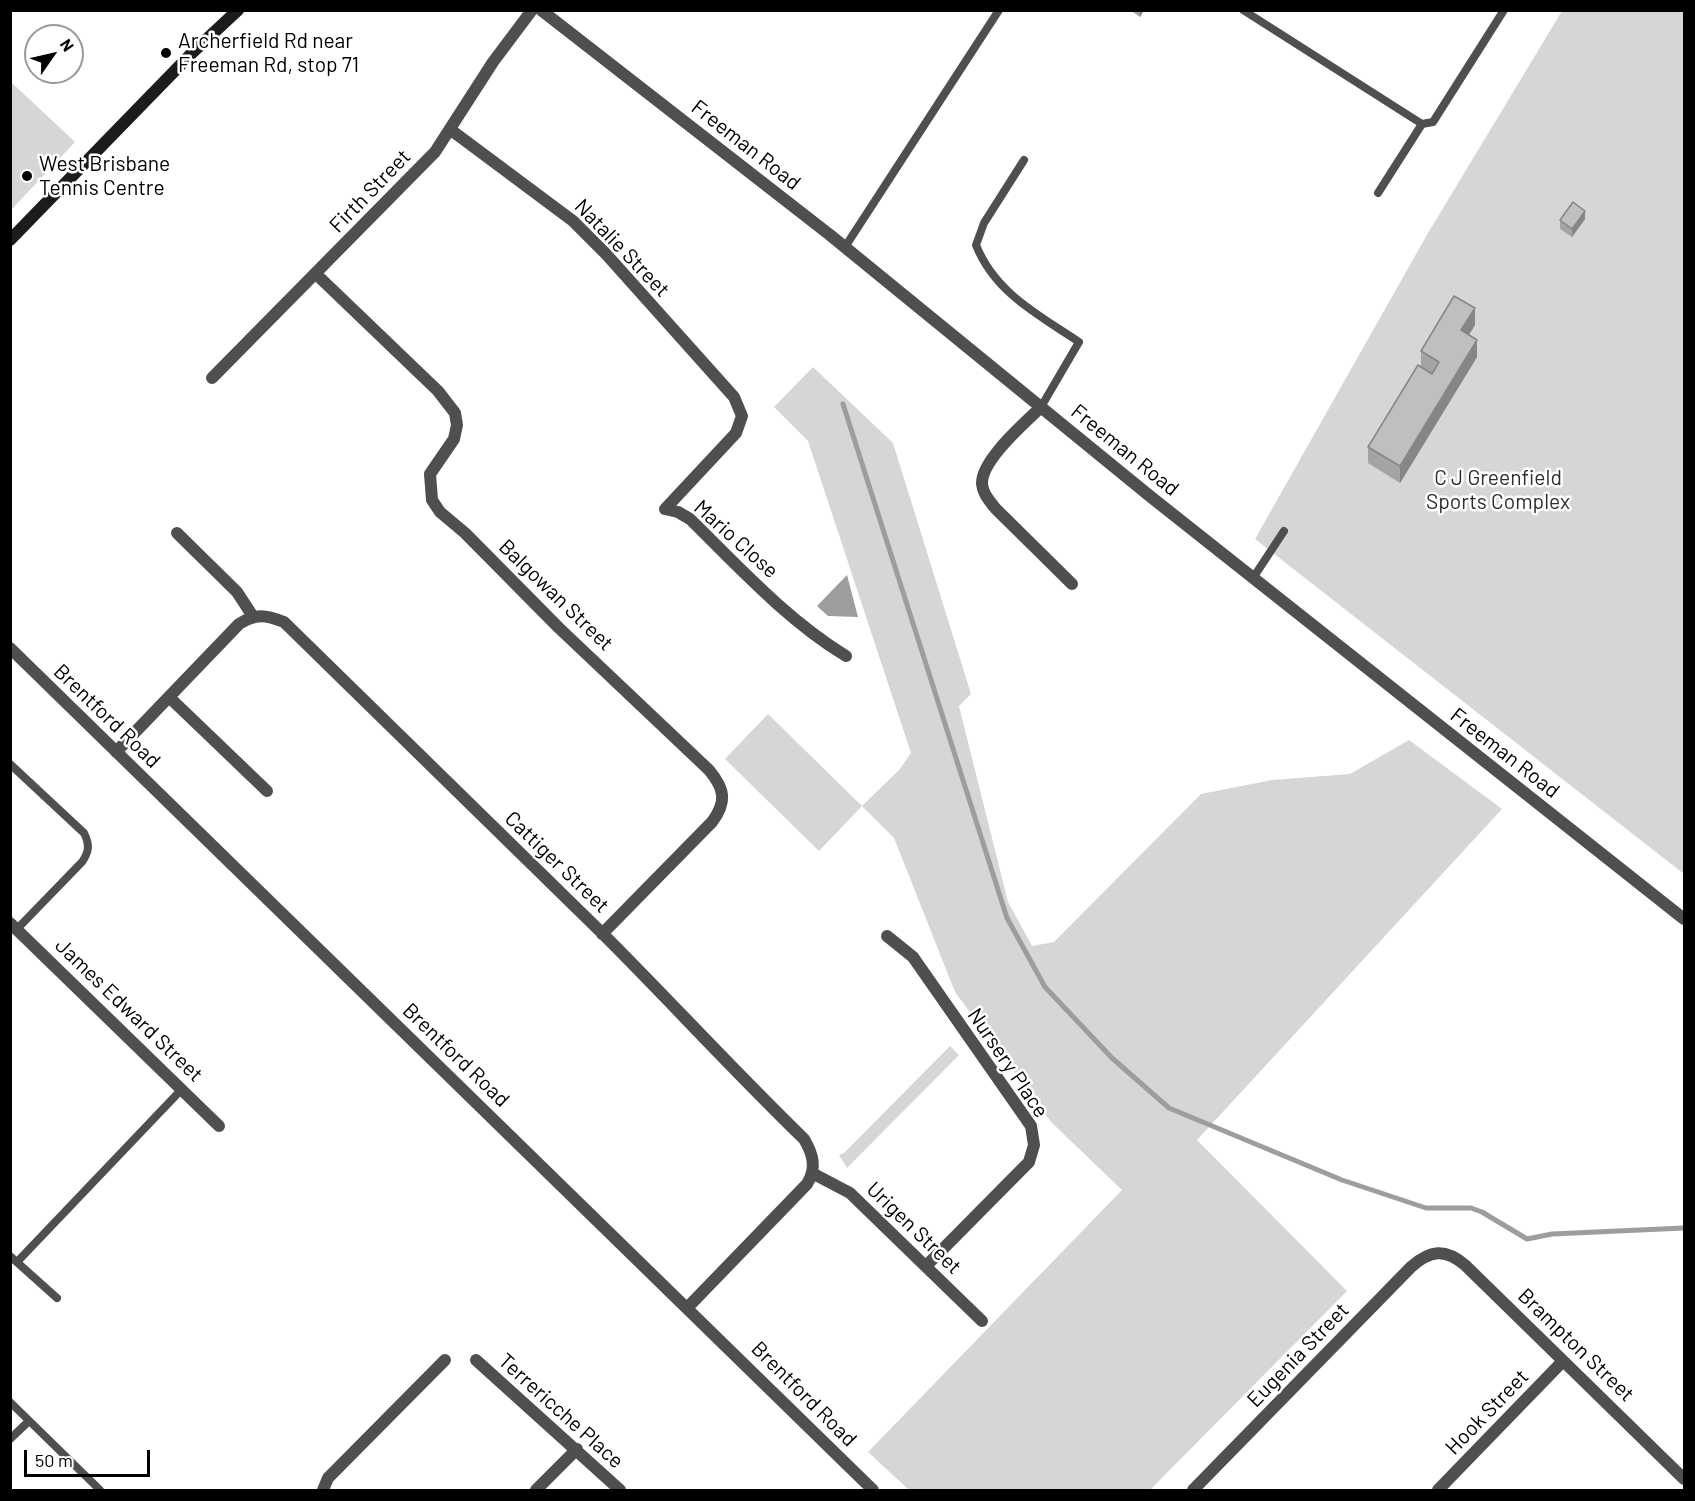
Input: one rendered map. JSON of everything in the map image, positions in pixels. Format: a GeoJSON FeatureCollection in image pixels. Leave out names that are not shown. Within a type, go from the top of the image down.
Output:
{"type":"FeatureCollection","features":[{"type":"Feature","properties":{"kind":"main road"},"geometry":{"type":"LineString","coordinates":[[10,240],[194,51],[238,10]]}},
{"type":"Feature","properties":{"kind":"street","name":"Firth Street"},"geometry":{"type":"LineString","coordinates":[[212,378],[435,152],[493,62],[532,10]]}},
{"type":"Feature","properties":{"kind":"street","name":"Freeman Road"},"geometry":{"type":"LineString","coordinates":[[542,10],[845,248],[1253,578],[1684,919]]}},
{"type":"Feature","properties":{"kind":"street","name":"Natalie Street"},"geometry":{"type":"LineString","coordinates":[[451,130],[573,222],[606,254],[734,397],[742,417]]}},
{"type":"Feature","properties":{"kind":"street","name":"Balgowan Street"},"geometry":{"type":"LineString","coordinates":[[316,274],[438,391],[455,413],[457,425],[454,439],[430,474],[432,500],[440,512],[472,540],[559,628],[709,770],[723,790],[723,802],[712,822],[602,934]]}},
{"type":"Feature","properties":{"kind":"street"},"geometry":{"type":"LineString","coordinates":[[1041,407],[986,467],[982,482],[986,497],[995,508],[1072,584]]}},
{"type":"Feature","properties":{"kind":"street","name":"Mario Close"},"geometry":{"type":"LineString","coordinates":[[742,417],[736,434],[665,509],[678,512],[690,519],[794,620],[816,638],[846,656]]}},
{"type":"Feature","properties":{"kind":"street"},"geometry":{"type":"LineString","coordinates":[[116,752],[239,624],[252,615],[237,591],[177,533]]}},
{"type":"Feature","properties":{"kind":"street","name":"Cattiger Street"},"geometry":{"type":"LineString","coordinates":[[252,615],[267,616],[284,622],[705,1036],[734,1070],[804,1139],[812,1153],[812,1173]]}},
{"type":"Feature","properties":{"kind":"street","name":"Brentford Road"},"geometry":{"type":"LineString","coordinates":[[10,648],[688,1307],[873,1491]]}},
{"type":"Feature","properties":{"kind":"street"},"geometry":{"type":"LineString","coordinates":[[169,697],[267,791]]}},
{"type":"Feature","properties":{"kind":"street","name":"James Edward Street"},"geometry":{"type":"LineString","coordinates":[[14,926],[219,1126]]}},
{"type":"Feature","properties":{"kind":"street","name":"Nursery Place"},"geometry":{"type":"LineString","coordinates":[[887,936],[913,957],[1031,1126],[1034,1136],[1029,1162],[926,1266]]}},
{"type":"Feature","properties":{"kind":"street"},"geometry":{"type":"LineString","coordinates":[[688,1307],[795,1198],[812,1173]]}},
{"type":"Feature","properties":{"kind":"street","name":"Urigen Street"},"geometry":{"type":"LineString","coordinates":[[812,1173],[850,1192],[982,1321]]}},
{"type":"Feature","properties":{"kind":"street","name":"Brampton Street"},"geometry":{"type":"LineString","coordinates":[[1434,1253],[1443,1252],[1455,1257],[1465,1265],[1684,1481]]}},
{"type":"Feature","properties":{"kind":"street","name":"Eugenia Street"},"geometry":{"type":"LineString","coordinates":[[1193,1491],[1411,1267],[1434,1253]]}},
{"type":"Feature","properties":{"kind":"street"},"geometry":{"type":"LineString","coordinates":[[323,1491],[328,1478],[445,1360]]}},
{"type":"Feature","properties":{"kind":"street","name":"Terrericche Place"},"geometry":{"type":"LineString","coordinates":[[476,1360],[577,1449],[620,1491]]}},
{"type":"Feature","properties":{"kind":"street","name":"Hook Street"},"geometry":{"type":"LineString","coordinates":[[1438,1491],[1563,1361]]}},
{"type":"Feature","properties":{"kind":"street"},"geometry":{"type":"LineString","coordinates":[[536,1491],[577,1449]]}},
{"type":"Feature","properties":{"kind":"street"},"geometry":{"type":"LineString","coordinates":[[1677,1491],[1684,1481]]}},
{"type":"Feature","properties":{"kind":"lane"},"geometry":{"type":"LineString","coordinates":[[845,248],[999,10]]}},
{"type":"Feature","properties":{"kind":"lane"},"geometry":{"type":"LineString","coordinates":[[1243,10],[1422,124],[1433,122],[1504,10]]}},
{"type":"Feature","properties":{"kind":"lane"},"geometry":{"type":"LineString","coordinates":[[1378,193],[1422,124]]}},
{"type":"Feature","properties":{"kind":"lane"},"geometry":{"type":"LineString","coordinates":[[1024,160],[984,223],[976,245],[983,263],[1013,298],[1079,342],[1041,407]]}},
{"type":"Feature","properties":{"kind":"lane"},"geometry":{"type":"LineString","coordinates":[[1253,578],[1284,531]]}},
{"type":"Feature","properties":{"kind":"lane"},"geometry":{"type":"LineString","coordinates":[[12,769],[84,833],[88,842],[88,853],[82,862],[14,926]]}},
{"type":"Feature","properties":{"kind":"lane"},"geometry":{"type":"LineString","coordinates":[[17,1262],[182,1089]]}},
{"type":"Feature","properties":{"kind":"lane"},"geometry":{"type":"LineString","coordinates":[[10,1256],[57,1298]]}},
{"type":"Feature","properties":{"kind":"lane"},"geometry":{"type":"LineString","coordinates":[[10,1402],[100,1491]]}},
{"type":"Feature","properties":{"kind":"lane"},"geometry":{"type":"LineString","coordinates":[[10,1439],[29,1421]]}},
{"type":"Feature","properties":{"kind":"green space","name":"C J Greenfield Sports Complex"},"geometry":{"type":"Polygon","coordinates":[[[1562,11],[1684,11],[1684,874],[1255,539],[1428,233],[1562,11]]]}},
{"type":"Feature","properties":{"kind":"green space","name":"West Brisbane Tennis Centre"},"geometry":{"type":"Polygon","coordinates":[[[10,81],[75,142],[11,210],[10,210],[10,81]]]}},
{"type":"Feature","properties":{"kind":"green space"},"geometry":{"type":"Polygon","coordinates":[[[813,367],[893,443],[971,694],[959,706],[1008,902],[1032,946],[1054,942],[1201,794],[1272,780],[1350,774],[1409,740],[1502,809],[1197,1140],[1347,1291],[1150,1490],[909,1490],[868,1452],[1122,1190],[1051,1122],[955,992],[894,838],[862,806],[899,770],[911,753],[808,441],[774,407],[813,367]]]}},
{"type":"Feature","properties":{"kind":"green space"},"geometry":{"type":"Polygon","coordinates":[[[768,714],[862,806],[819,851],[725,759],[768,714]]]}},
{"type":"Feature","properties":{"kind":"green space"},"geometry":{"type":"Polygon","coordinates":[[[950,1046],[959,1055],[847,1168],[839,1155],[844,1153],[950,1046]]]}},
{"type":"Feature","properties":{"kind":"shaded area"},"geometry":{"type":"Polygon","coordinates":[[[847,575],[858,617],[828,616],[817,606],[847,575]]]}},
{"type":"Feature","properties":{"kind":"building"},"geometry":{"type":"Polygon","coordinates":[[[1573,202],[1585,211],[1572,229],[1560,220],[1573,202]]]}},
{"type":"Feature","properties":{"kind":"building"},"geometry":{"type":"Polygon","coordinates":[[[1454,296],[1475,308],[1461,330],[1477,340],[1400,466],[1368,447],[1418,365],[1432,374],[1439,362],[1421,351],[1454,296]]]}},
{"type":"Feature","properties":{"kind":"waterway"},"geometry":{"type":"LineString","coordinates":[[843,404],[1007,918],[1045,987],[1112,1058],[1169,1108],[1342,1180],[1426,1208],[1471,1208],[1482,1212],[1527,1239],[1552,1234],[1684,1228]]}},
{"type":"Feature","properties":{"kind":"place","name":"Archerfield Rd near Freeman Rd, stop 71"},"geometry":{"type":"Point","coordinates":[166,53]}},
{"type":"Feature","properties":{"kind":"place","name":"West Brisbane Tennis Centre"},"geometry":{"type":"Point","coordinates":[27,176]}}]}
